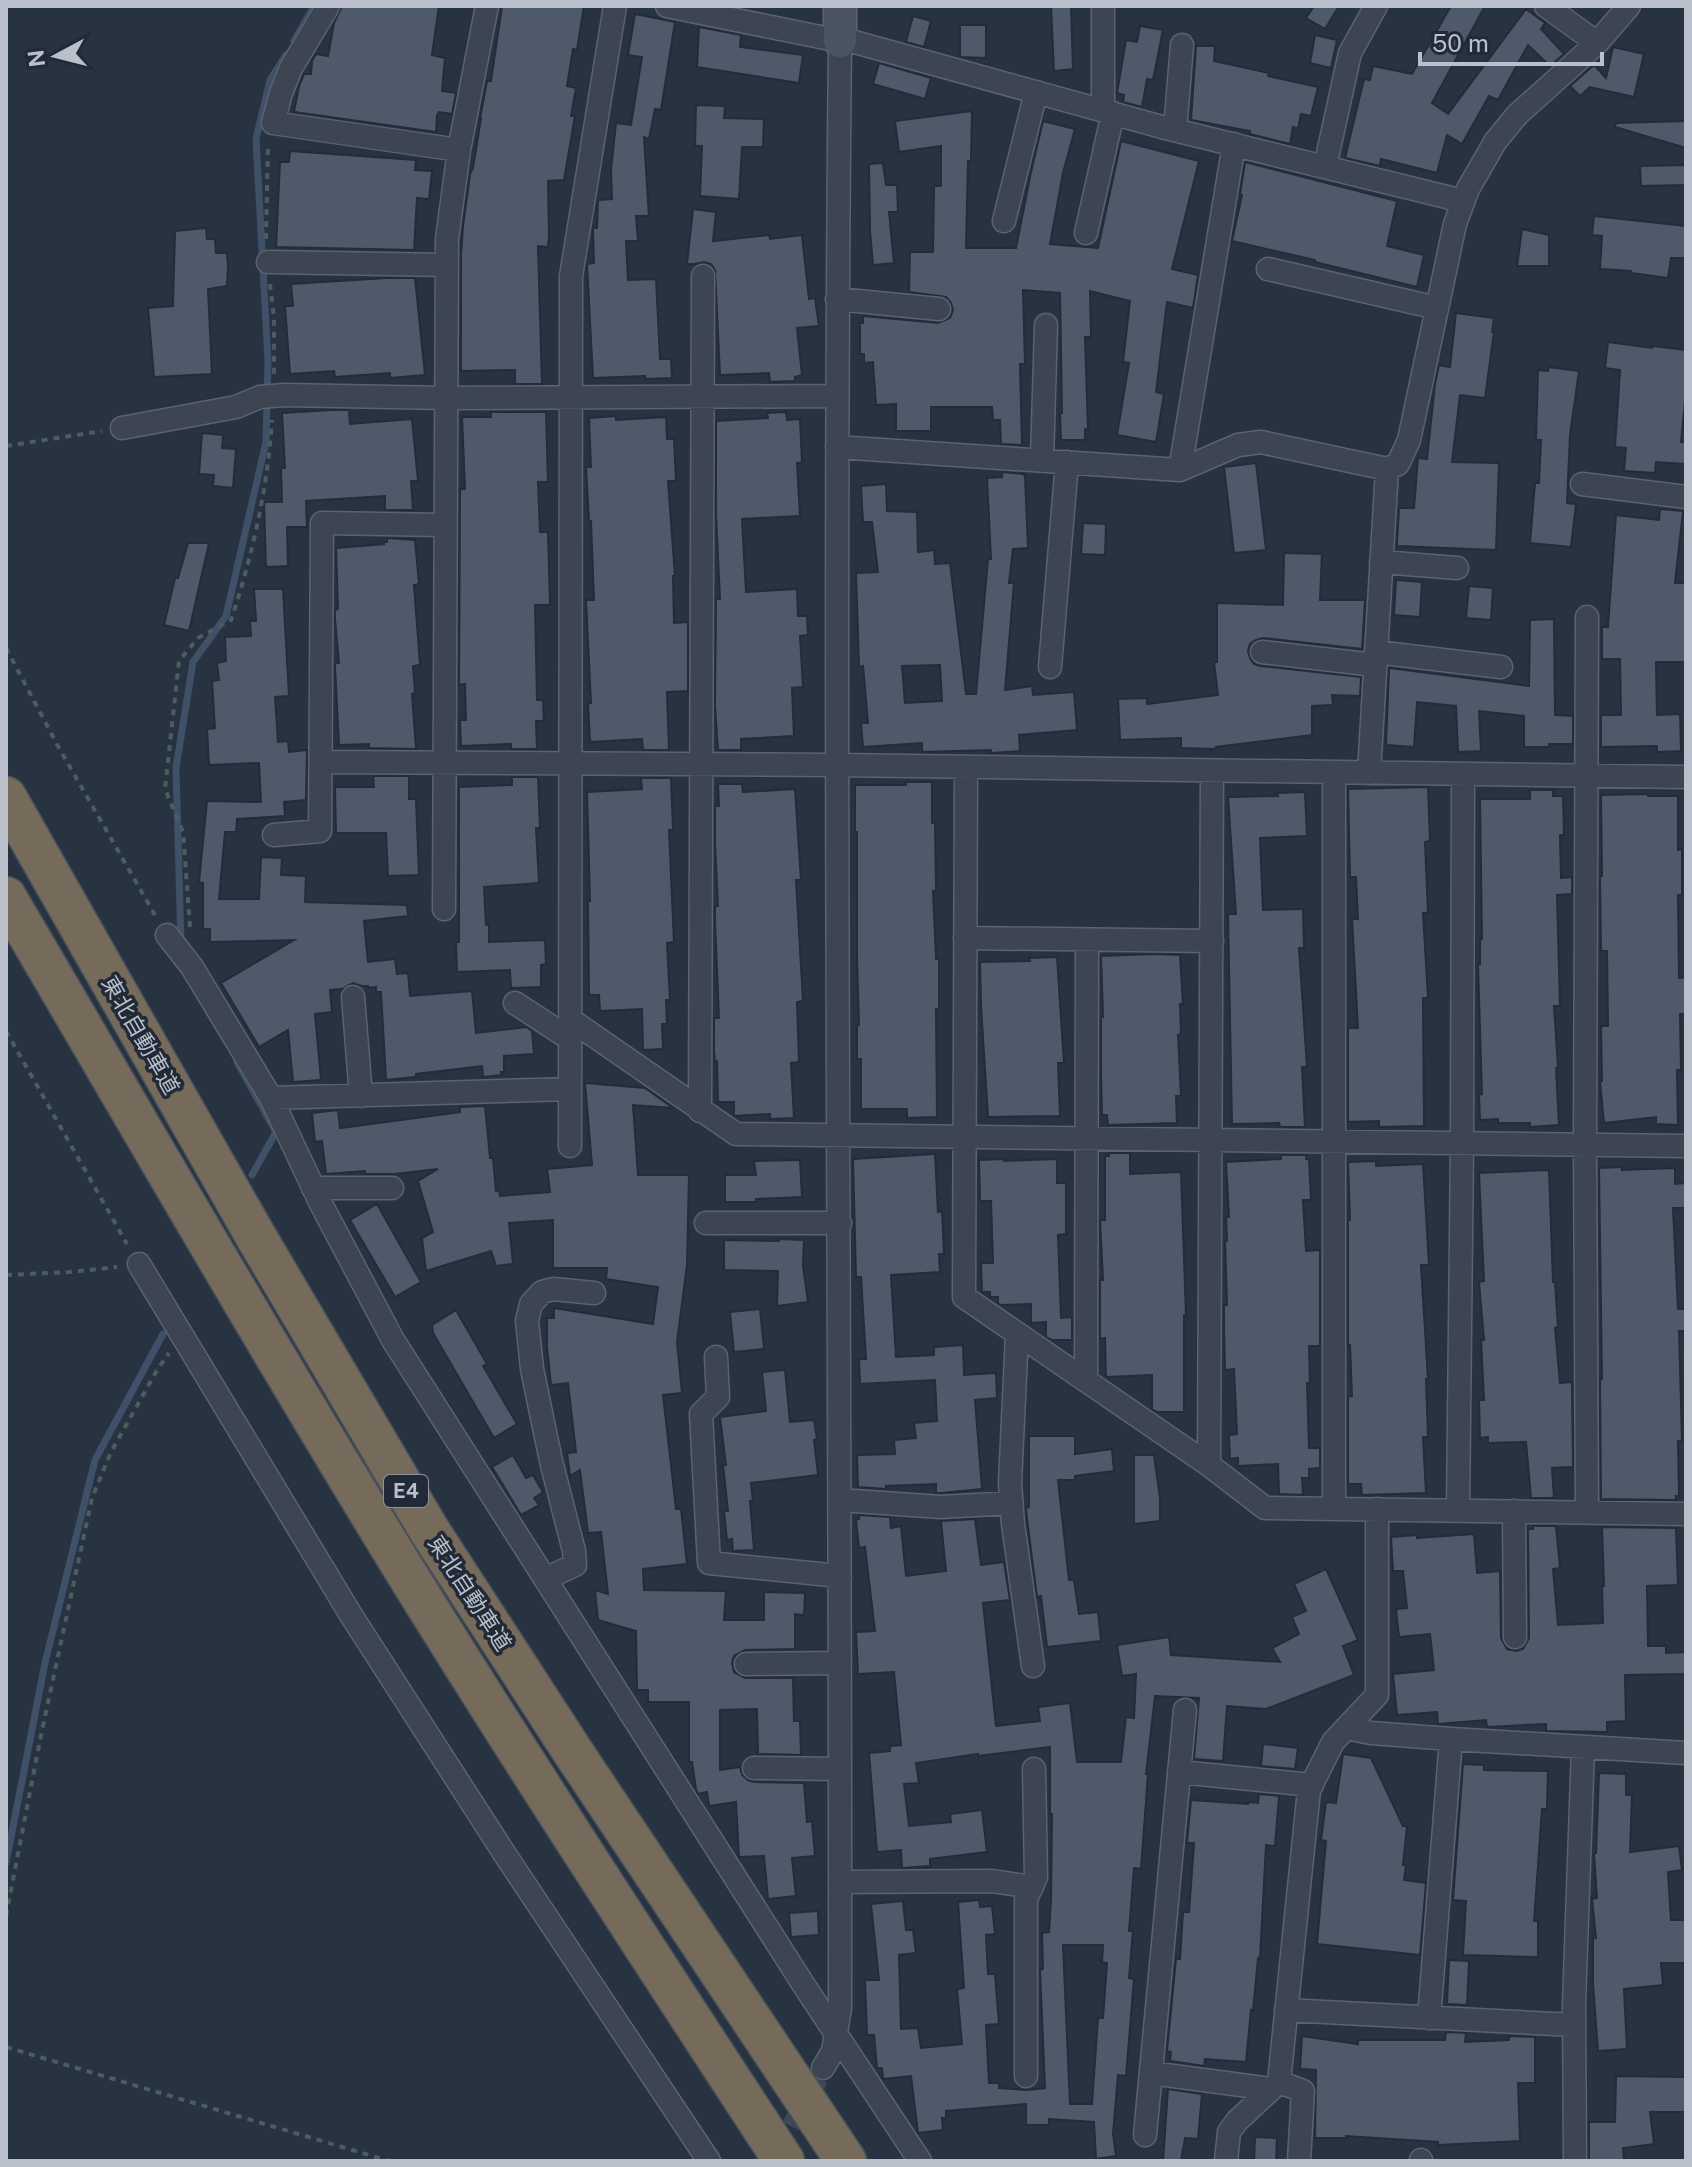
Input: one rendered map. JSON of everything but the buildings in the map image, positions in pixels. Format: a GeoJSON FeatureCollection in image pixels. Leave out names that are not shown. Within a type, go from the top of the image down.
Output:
{"type":"FeatureCollection","features":[{"type":"Feature","properties":{"kind":"highway","name":"東北自動車道"},"geometry":{"type":"LineString","coordinates":[[6,797],[255,1235],[429,1530],[846,2161]]}},
{"type":"Feature","properties":{"kind":"highway","name":"東北自動車道"},"geometry":{"type":"LineString","coordinates":[[6,897],[233,1285],[397,1557],[593,1870],[784,2161]]}},
{"type":"Feature","properties":{"kind":"street"},"geometry":{"type":"LineString","coordinates":[[328,6],[291,68],[273,123],[459,150]]}},
{"type":"Feature","properties":{"kind":"street"},"geometry":{"type":"LineString","coordinates":[[444,909],[447,239],[459,150],[487,6]]}},
{"type":"Feature","properties":{"kind":"street"},"geometry":{"type":"LineString","coordinates":[[570,1146],[571,276],[615,6]]}},
{"type":"Feature","properties":{"kind":"street"},"geometry":{"type":"LineString","coordinates":[[667,6],[840,40],[1175,130],[1463,201]]}},
{"type":"Feature","properties":{"kind":"street"},"geometry":{"type":"LineString","coordinates":[[823,2068],[833,2051],[840,2008],[836,396],[840,6]]}},
{"type":"Feature","properties":{"kind":"street"},"geometry":{"type":"LineString","coordinates":[[1086,233],[1108,112],[1103,6]]}},
{"type":"Feature","properties":{"kind":"street"},"geometry":{"type":"LineString","coordinates":[[1325,167],[1350,53],[1376,6]]}},
{"type":"Feature","properties":{"kind":"street"},"geometry":{"type":"LineString","coordinates":[[1546,6],[1597,43]]}},
{"type":"Feature","properties":{"kind":"street"},"geometry":{"type":"LineString","coordinates":[[837,447],[1180,470],[1238,445],[1261,442],[1387,469],[1398,464],[1409,440],[1455,224],[1468,189],[1495,142],[1517,115],[1597,43],[1629,6]]}},
{"type":"Feature","properties":{"kind":"street"},"geometry":{"type":"LineString","coordinates":[[1175,130],[1182,45]]}},
{"type":"Feature","properties":{"kind":"street"},"geometry":{"type":"LineString","coordinates":[[1004,221],[1036,92]]}},
{"type":"Feature","properties":{"kind":"street"},"geometry":{"type":"LineString","coordinates":[[1180,470],[1234,144]]}},
{"type":"Feature","properties":{"kind":"street"},"geometry":{"type":"LineString","coordinates":[[268,262],[447,265]]}},
{"type":"Feature","properties":{"kind":"street"},"geometry":{"type":"LineString","coordinates":[[1268,269],[1437,308]]}},
{"type":"Feature","properties":{"kind":"street"},"geometry":{"type":"LineString","coordinates":[[700,1111],[703,276]]}},
{"type":"Feature","properties":{"kind":"street"},"geometry":{"type":"LineString","coordinates":[[837,299],[939,309]]}},
{"type":"Feature","properties":{"kind":"street"},"geometry":{"type":"LineString","coordinates":[[1042,460],[1046,325]]}},
{"type":"Feature","properties":{"kind":"street"},"geometry":{"type":"LineString","coordinates":[[122,428],[236,407],[266,397],[836,396]]}},
{"type":"Feature","properties":{"kind":"street"},"geometry":{"type":"LineString","coordinates":[[1050,667],[1067,462]]}},
{"type":"Feature","properties":{"kind":"street"},"geometry":{"type":"LineString","coordinates":[[1369,773],[1387,469]]}},
{"type":"Feature","properties":{"kind":"street"},"geometry":{"type":"LineString","coordinates":[[1582,484],[1686,497]]}},
{"type":"Feature","properties":{"kind":"street"},"geometry":{"type":"LineString","coordinates":[[274,835],[320,831],[322,523],[445,525]]}},
{"type":"Feature","properties":{"kind":"street"},"geometry":{"type":"LineString","coordinates":[[1381,562],[1457,568]]}},
{"type":"Feature","properties":{"kind":"street"},"geometry":{"type":"LineString","coordinates":[[1587,617],[1587,1512]]}},
{"type":"Feature","properties":{"kind":"street"},"geometry":{"type":"LineString","coordinates":[[1262,652],[1501,667]]}},
{"type":"Feature","properties":{"kind":"street"},"geometry":{"type":"LineString","coordinates":[[321,762],[837,765],[1686,777]]}},
{"type":"Feature","properties":{"kind":"street"},"geometry":{"type":"LineString","coordinates":[[966,767],[964,1297],[1209,1465],[1265,1508],[1686,1514]]}},
{"type":"Feature","properties":{"kind":"street"},"geometry":{"type":"LineString","coordinates":[[1209,1465],[1212,771]]}},
{"type":"Feature","properties":{"kind":"street"},"geometry":{"type":"LineString","coordinates":[[1334,772],[1334,1509]]}},
{"type":"Feature","properties":{"kind":"street"},"geometry":{"type":"LineString","coordinates":[[1458,1510],[1463,774]]}},
{"type":"Feature","properties":{"kind":"street"},"geometry":{"type":"LineString","coordinates":[[167,935],[190,964],[271,1098],[313,1188],[393,1340],[920,2161]]}},
{"type":"Feature","properties":{"kind":"street"},"geometry":{"type":"LineString","coordinates":[[965,938],[1212,941]]}},
{"type":"Feature","properties":{"kind":"street"},"geometry":{"type":"LineString","coordinates":[[1086,1380],[1087,940]]}},
{"type":"Feature","properties":{"kind":"street"},"geometry":{"type":"LineString","coordinates":[[353,997],[361,1096]]}},
{"type":"Feature","properties":{"kind":"street"},"geometry":{"type":"LineString","coordinates":[[515,1003],[571,1029],[736,1134],[1686,1146]]}},
{"type":"Feature","properties":{"kind":"street"},"geometry":{"type":"LineString","coordinates":[[271,1098],[570,1089]]}},
{"type":"Feature","properties":{"kind":"street"},"geometry":{"type":"LineString","coordinates":[[313,1188],[392,1188]]}},
{"type":"Feature","properties":{"kind":"street"},"geometry":{"type":"LineString","coordinates":[[706,1223],[840,1223]]}},
{"type":"Feature","properties":{"kind":"street"},"geometry":{"type":"LineString","coordinates":[[139,1264],[351,1615],[506,1856],[709,2161]]}},
{"type":"Feature","properties":{"kind":"street"},"geometry":{"type":"LineString","coordinates":[[545,1579],[575,1565],[532,1369],[527,1321],[531,1304],[542,1292],[553,1289],[594,1293]]}},
{"type":"Feature","properties":{"kind":"street"},"geometry":{"type":"LineString","coordinates":[[1017,1334],[1010,1483],[1033,1666]]}},
{"type":"Feature","properties":{"kind":"street"},"geometry":{"type":"LineString","coordinates":[[716,1357],[718,1397],[701,1414],[709,1563],[840,1576]]}},
{"type":"Feature","properties":{"kind":"street"},"geometry":{"type":"LineString","coordinates":[[840,1500],[941,1507],[1011,1503]]}},
{"type":"Feature","properties":{"kind":"street"},"geometry":{"type":"LineString","coordinates":[[1226,2161],[1229,2132],[1275,2086],[1309,1790],[1333,1742],[1377,1695],[1377,1509]]}},
{"type":"Feature","properties":{"kind":"street"},"geometry":{"type":"LineString","coordinates":[[1514,1511],[1515,1637]]}},
{"type":"Feature","properties":{"kind":"street"},"geometry":{"type":"LineString","coordinates":[[746,1664],[840,1663]]}},
{"type":"Feature","properties":{"kind":"street"},"geometry":{"type":"LineString","coordinates":[[1145,2135],[1185,1710]]}},
{"type":"Feature","properties":{"kind":"street"},"geometry":{"type":"LineString","coordinates":[[1346,1728],[1451,1739],[1686,1753]]}},
{"type":"Feature","properties":{"kind":"street"},"geometry":{"type":"LineString","coordinates":[[1429,2018],[1451,1739]]}},
{"type":"Feature","properties":{"kind":"street"},"geometry":{"type":"LineString","coordinates":[[1575,2161],[1574,2025],[1583,1748]]}},
{"type":"Feature","properties":{"kind":"street"},"geometry":{"type":"LineString","coordinates":[[754,1768],[840,1769]]}},
{"type":"Feature","properties":{"kind":"street"},"geometry":{"type":"LineString","coordinates":[[1026,2076],[1026,1899],[1036,1877],[1034,1769]]}},
{"type":"Feature","properties":{"kind":"street"},"geometry":{"type":"LineString","coordinates":[[1179,1772],[1312,1785]]}},
{"type":"Feature","properties":{"kind":"street"},"geometry":{"type":"LineString","coordinates":[[840,1882],[992,1881],[1032,1887]]}},
{"type":"Feature","properties":{"kind":"street"},"geometry":{"type":"LineString","coordinates":[[1286,2010],[1574,2025]]}},
{"type":"Feature","properties":{"kind":"street"},"geometry":{"type":"LineString","coordinates":[[1151,2073],[1303,2091],[1299,2161]]}},
{"type":"Feature","properties":{"kind":"path"},"geometry":{"type":"LineString","coordinates":[[190,964],[183,832],[165,789],[179,661],[198,638],[231,620],[244,581],[263,490],[272,424],[266,397],[274,318],[266,246],[268,138],[273,123]]}},
{"type":"Feature","properties":{"kind":"path"},"geometry":{"type":"LineString","coordinates":[[6,446],[122,428]]}},
{"type":"Feature","properties":{"kind":"path"},"geometry":{"type":"LineString","coordinates":[[6,648],[59,748],[167,935]]}},
{"type":"Feature","properties":{"kind":"path"},"geometry":{"type":"LineString","coordinates":[[6,1031],[139,1264],[6,1275]]}},
{"type":"Feature","properties":{"kind":"path"},"geometry":{"type":"LineString","coordinates":[[6,1916],[92,1498],[111,1452],[179,1331]]}},
{"type":"Feature","properties":{"kind":"path"},"geometry":{"type":"LineString","coordinates":[[6,2047],[389,2161]]}},
{"type":"Feature","properties":{"kind":"waterway"},"geometry":{"type":"LineString","coordinates":[[294,41],[314,6]]}},
{"type":"Feature","properties":{"kind":"waterway"},"geometry":{"type":"LineString","coordinates":[[181,944],[176,768],[193,662],[226,616],[266,442],[268,361],[256,139],[270,80],[286,55]]}},
{"type":"Feature","properties":{"kind":"waterway"},"geometry":{"type":"LineString","coordinates":[[237,1062],[276,1132],[252,1175]]}},
{"type":"Feature","properties":{"kind":"waterway"},"geometry":{"type":"LineString","coordinates":[[6,1863],[45,1663],[95,1460],[163,1334]]}},
{"type":"Feature","properties":{"kind":"tunnel"},"geometry":{"type":"LineString","coordinates":[[777,2156],[823,2068]]}}]}
